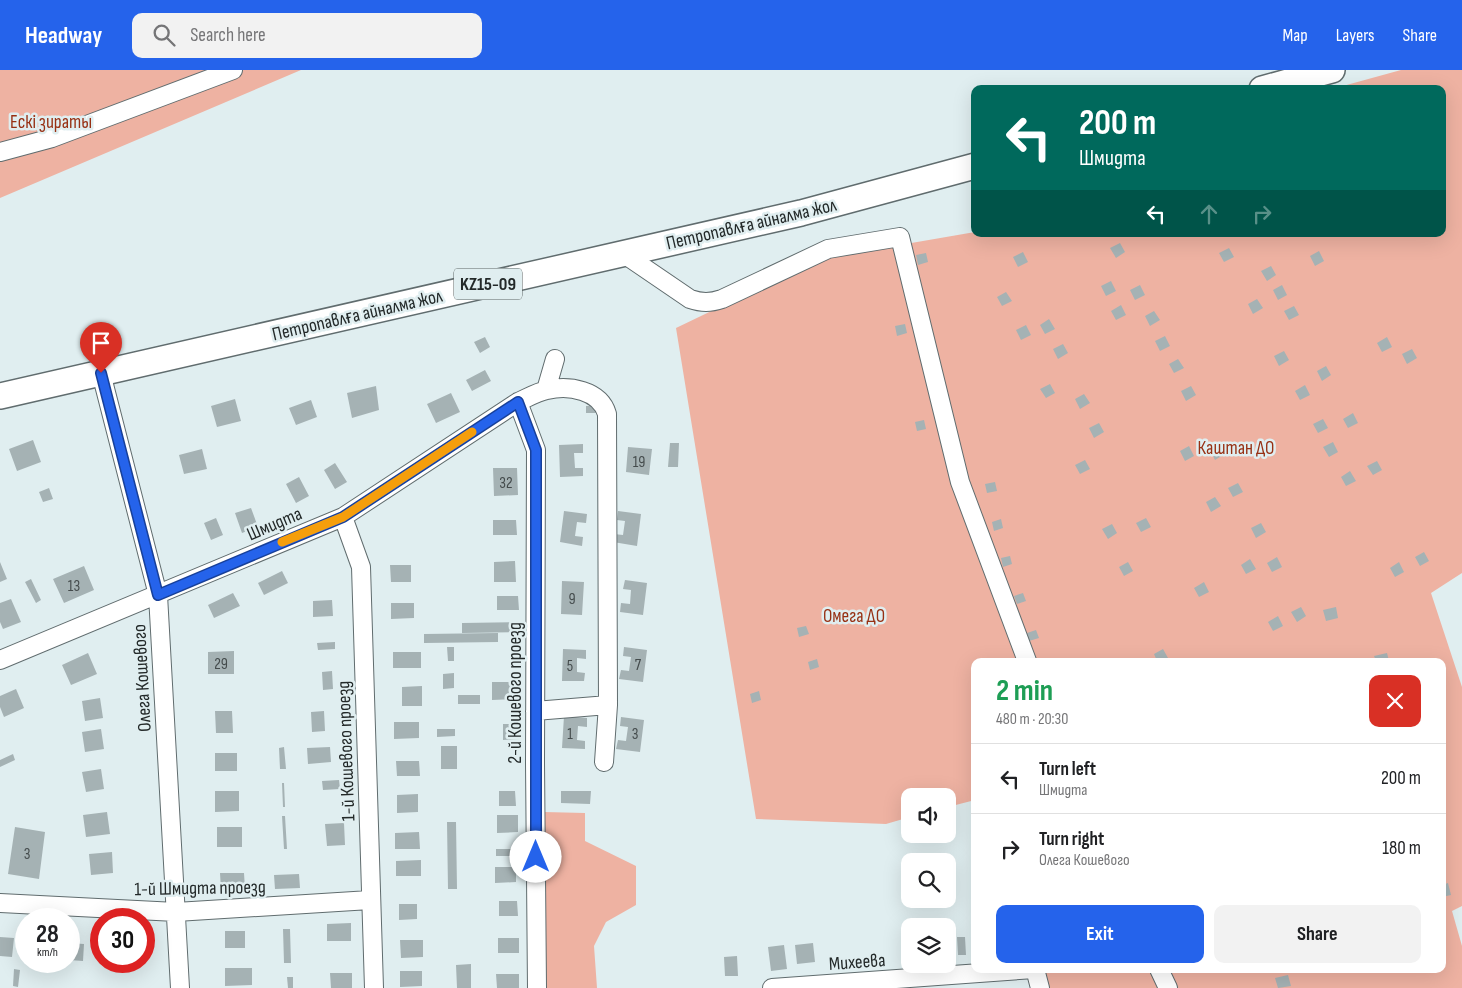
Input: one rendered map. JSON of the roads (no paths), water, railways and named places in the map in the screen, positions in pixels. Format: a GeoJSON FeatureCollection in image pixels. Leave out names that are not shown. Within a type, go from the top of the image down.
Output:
{"type":"FeatureCollection","features":[{"type":"Feature","properties":{"kind":"highway"},"geometry":{"type":"LineString","coordinates":[[1277,85],[1332,70]]}},
{"type":"Feature","properties":{"kind":"highway","name":"Петропавлға айналма жол"},"geometry":{"type":"LineString","coordinates":[[0,396],[801,213],[971,167]]}},
{"type":"Feature","properties":{"kind":"street"},"geometry":{"type":"LineString","coordinates":[[0,152],[52,138],[233,70]]}},
{"type":"Feature","properties":{"kind":"street"},"geometry":{"type":"LineString","coordinates":[[624,254],[690,299],[711,303],[828,249],[900,237],[960,482],[1026,658]]}},
{"type":"Feature","properties":{"kind":"street"},"geometry":{"type":"LineString","coordinates":[[555,359],[546,390],[566,388],[588,393],[600,400],[607,414],[608,705],[604,762]]}},
{"type":"Feature","properties":{"kind":"street","name":"Олега Кошевого"},"geometry":{"type":"LineString","coordinates":[[101,373],[158,595],[180,988]]}},
{"type":"Feature","properties":{"kind":"street","name":"Шмидта"},"geometry":{"type":"LineString","coordinates":[[0,660],[343,517],[518,402],[546,390]]}},
{"type":"Feature","properties":{"kind":"street","name":"2-й Кошевого проезд"},"geometry":{"type":"LineString","coordinates":[[518,402],[536,450],[537,988]]}},
{"type":"Feature","properties":{"kind":"street","name":"1-й Кошевого проезд"},"geometry":{"type":"LineString","coordinates":[[343,517],[361,567],[374,988]]}},
{"type":"Feature","properties":{"kind":"street"},"geometry":{"type":"LineString","coordinates":[[535,711],[608,705]]}},
{"type":"Feature","properties":{"kind":"street","name":"1-й Шмидта проезд"},"geometry":{"type":"LineString","coordinates":[[0,903],[176,912],[370,900]]}},
{"type":"Feature","properties":{"kind":"street","name":"Михеева"},"geometry":{"type":"LineString","coordinates":[[772,988],[979,973]]}},
{"type":"Feature","properties":{"kind":"street"},"geometry":{"type":"LineString","coordinates":[[1035,973],[1040,988]]}},
{"type":"Feature","properties":{"kind":"street"},"geometry":{"type":"LineString","coordinates":[[1161,973],[1168,988]]}},
{"type":"Feature","properties":{"kind":"park label","name":"Ескі зираты"},"geometry":{"type":"Point","coordinates":[51,121]}},
{"type":"Feature","properties":{"kind":"park label","name":"Каштан ДО"},"geometry":{"type":"Point","coordinates":[1236,447]}},
{"type":"Feature","properties":{"kind":"park label","name":"Омега ДО"},"geometry":{"type":"Point","coordinates":[854,615]}}]}
